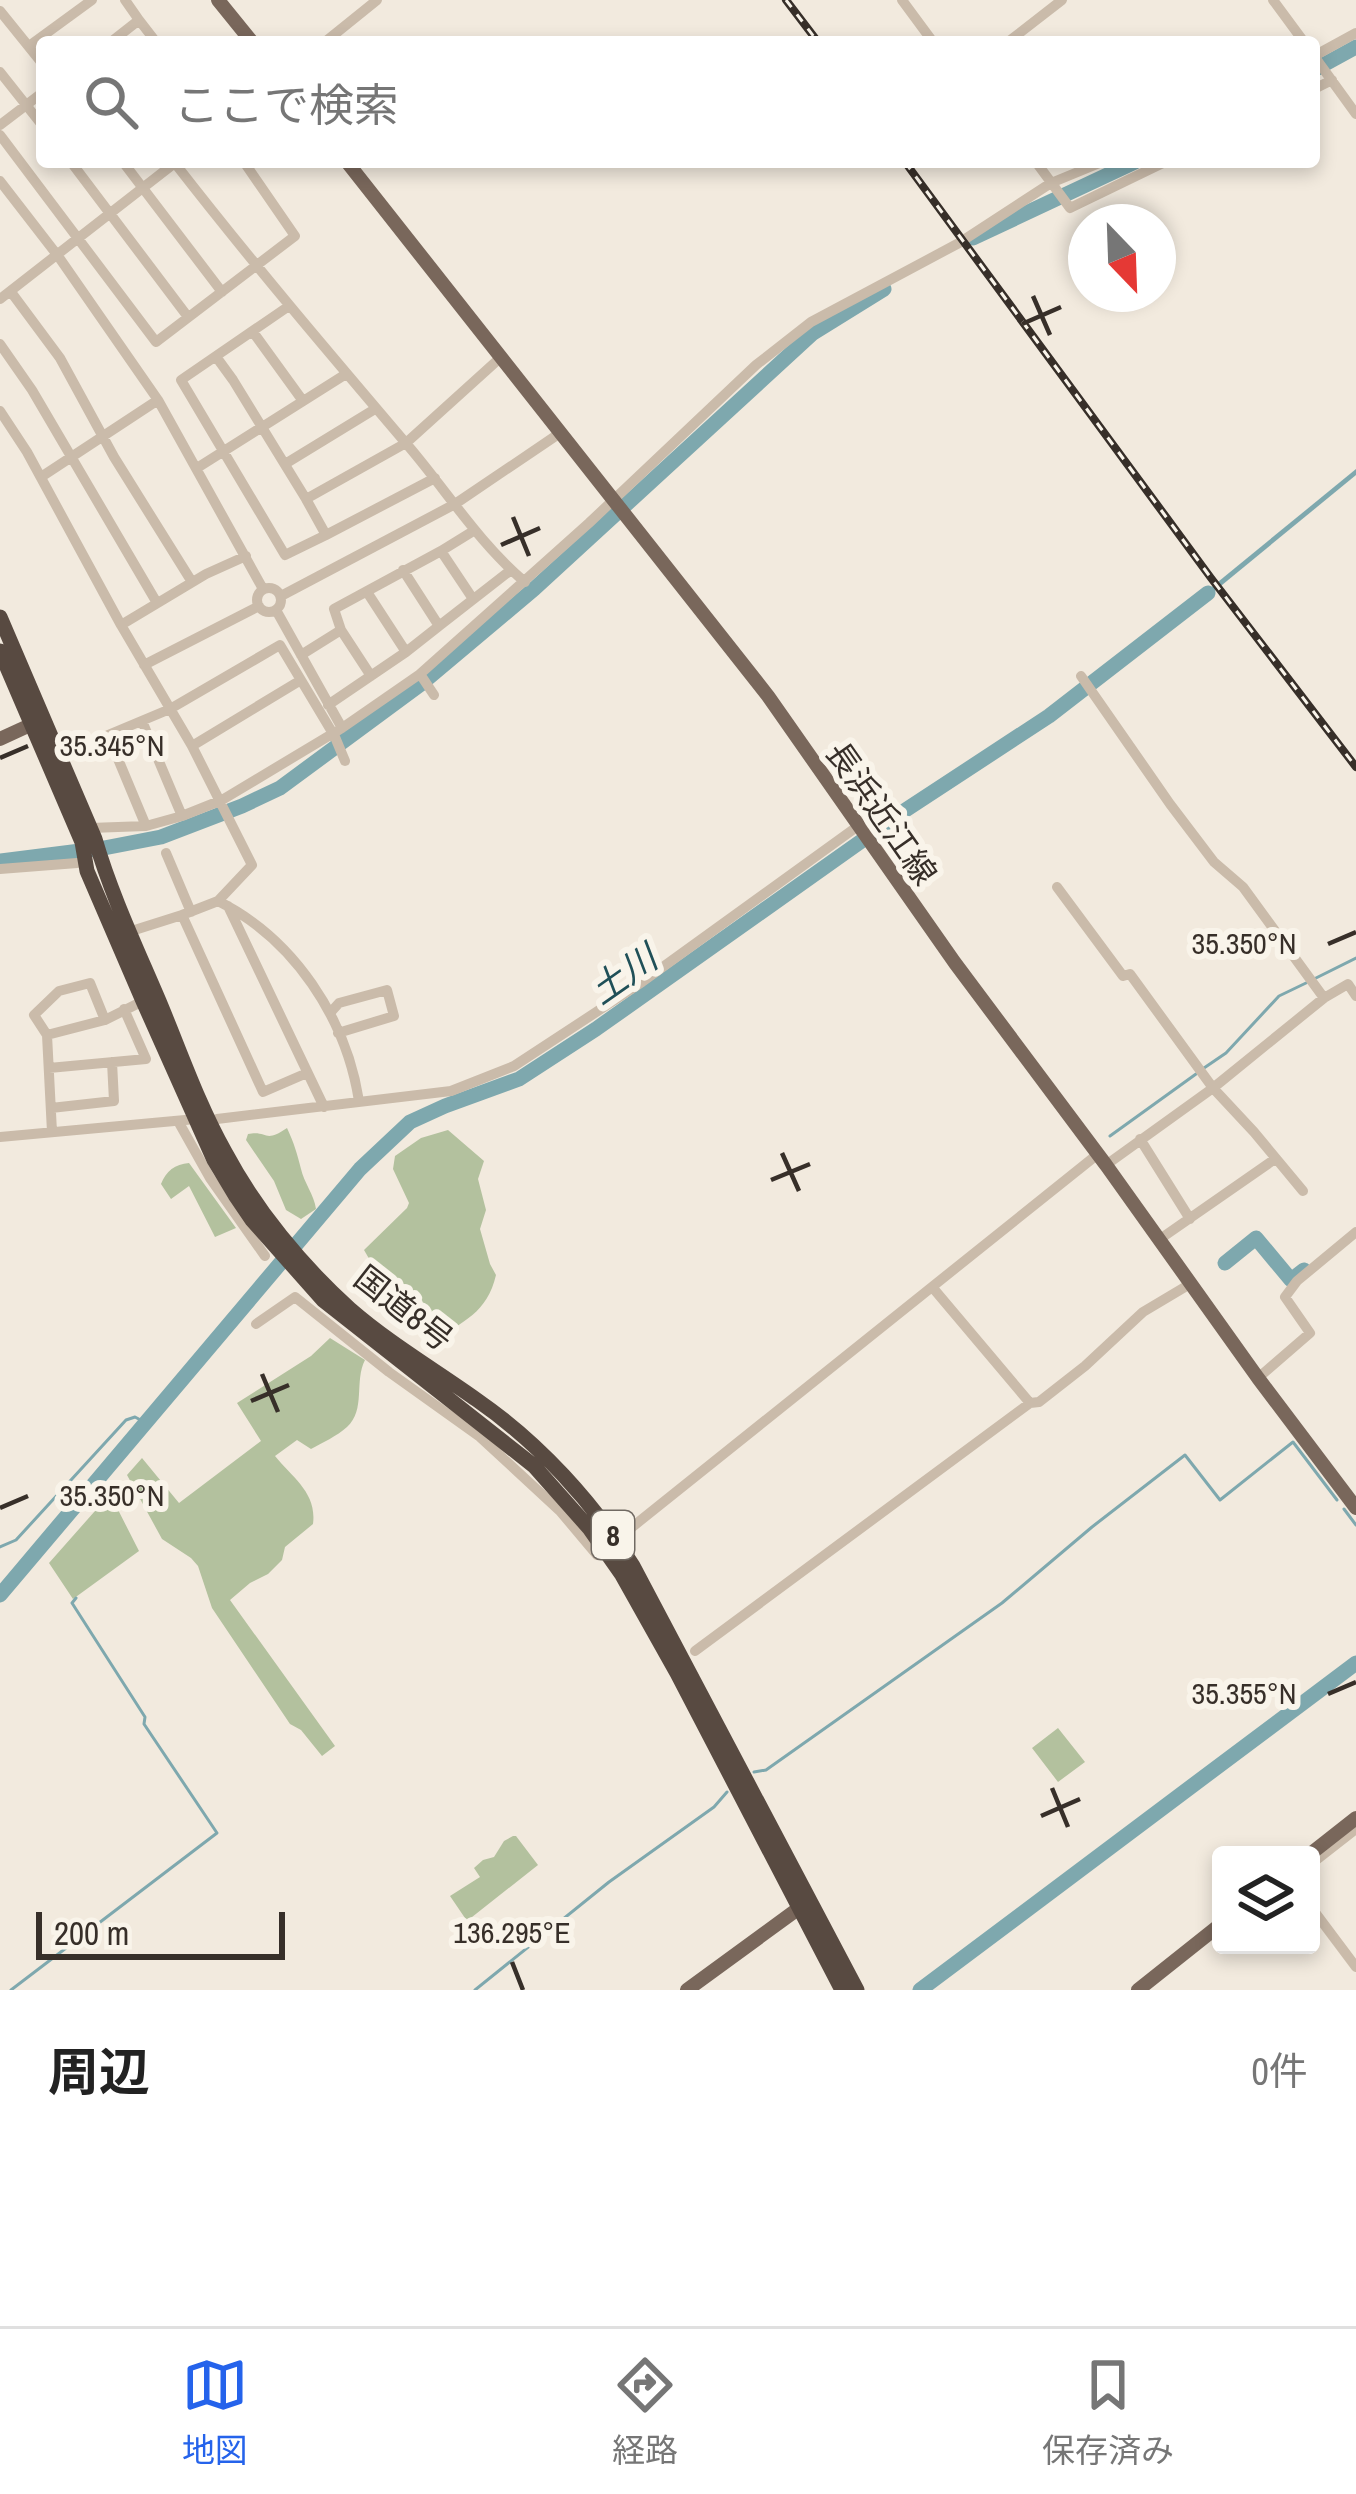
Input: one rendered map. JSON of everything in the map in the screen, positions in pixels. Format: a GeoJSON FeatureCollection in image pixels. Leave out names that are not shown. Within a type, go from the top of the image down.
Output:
{"type":"FeatureCollection","features":[{"type":"Feature","properties":{"kind":"highway","name":"国道8号"},"geometry":{"type":"LineString","coordinates":[[0,617],[37,722]]}},
{"type":"Feature","properties":{"kind":"highway","name":"国道8号"},"geometry":{"type":"LineString","coordinates":[[0,651],[89,836],[89,867],[122,934],[195,1121]]}},
{"type":"Feature","properties":{"kind":"highway","name":"国道8号"},"geometry":{"type":"LineString","coordinates":[[122,934],[143,1001],[195,1121],[226,1154],[257,1215],[298,1265],[351,1310],[496,1415],[538,1451],[601,1518],[633,1566],[804,1904],[842,1990]]}},
{"type":"Feature","properties":{"kind":"highway","name":"国道8号"},"geometry":{"type":"LineString","coordinates":[[804,1904],[857,1990]]}},
{"type":"Feature","properties":{"kind":"main road"},"geometry":{"type":"LineString","coordinates":[[218,0],[247,36]]}},
{"type":"Feature","properties":{"kind":"main road","name":"長浜近江線"},"geometry":{"type":"LineString","coordinates":[[352,168],[768,696],[874,850],[1356,1508]]}},
{"type":"Feature","properties":{"kind":"main road"},"geometry":{"type":"LineString","coordinates":[[0,740],[37,722]]}},
{"type":"Feature","properties":{"kind":"main road"},"geometry":{"type":"LineString","coordinates":[[1320,1846],[1356,1818]]}},
{"type":"Feature","properties":{"kind":"main road"},"geometry":{"type":"LineString","coordinates":[[687,1990],[804,1904]]}},
{"type":"Feature","properties":{"kind":"main road"},"geometry":{"type":"LineString","coordinates":[[1138,1990],[1212,1931]]}},
{"type":"Feature","properties":{"kind":"street"},"geometry":{"type":"LineString","coordinates":[[43,36],[92,0]]}},
{"type":"Feature","properties":{"kind":"street"},"geometry":{"type":"LineString","coordinates":[[125,0],[152,36]]}},
{"type":"Feature","properties":{"kind":"street"},"geometry":{"type":"LineString","coordinates":[[332,36],[377,0]]}},
{"type":"Feature","properties":{"kind":"street"},"geometry":{"type":"LineString","coordinates":[[902,0],[929,36]]}},
{"type":"Feature","properties":{"kind":"street"},"geometry":{"type":"LineString","coordinates":[[1015,36],[1062,0]]}},
{"type":"Feature","properties":{"kind":"street"},"geometry":{"type":"LineString","coordinates":[[1274,0],[1300,36]]}},
{"type":"Feature","properties":{"kind":"street"},"geometry":{"type":"LineString","coordinates":[[0,11],[36,55]]}},
{"type":"Feature","properties":{"kind":"street"},"geometry":{"type":"LineString","coordinates":[[119,36],[140,20]]}},
{"type":"Feature","properties":{"kind":"street"},"geometry":{"type":"LineString","coordinates":[[1320,55],[1356,33]]}},
{"type":"Feature","properties":{"kind":"street"},"geometry":{"type":"LineString","coordinates":[[29,46],[36,41]]}},
{"type":"Feature","properties":{"kind":"street"},"geometry":{"type":"LineString","coordinates":[[1320,65],[1356,114]]}},
{"type":"Feature","properties":{"kind":"street"},"geometry":{"type":"LineString","coordinates":[[0,72],[36,117]]}},
{"type":"Feature","properties":{"kind":"street"},"geometry":{"type":"LineString","coordinates":[[1320,85],[1330,79]]}},
{"type":"Feature","properties":{"kind":"street"},"geometry":{"type":"LineString","coordinates":[[0,124],[36,97]]}},
{"type":"Feature","properties":{"kind":"street"},"geometry":{"type":"LineString","coordinates":[[0,134],[156,342],[295,236],[248,168]]}},
{"type":"Feature","properties":{"kind":"street"},"geometry":{"type":"LineString","coordinates":[[76,168],[188,317]]}},
{"type":"Feature","properties":{"kind":"street"},"geometry":{"type":"LineString","coordinates":[[128,168],[222,292]]}},
{"type":"Feature","properties":{"kind":"street"},"geometry":{"type":"LineString","coordinates":[[168,168],[6,296],[60,358],[192,582]]}},
{"type":"Feature","properties":{"kind":"street"},"geometry":{"type":"LineString","coordinates":[[180,168],[475,530],[525,582]]}},
{"type":"Feature","properties":{"kind":"street"},"geometry":{"type":"LineString","coordinates":[[1040,168],[1070,208],[1153,168]]}},
{"type":"Feature","properties":{"kind":"street"},"geometry":{"type":"LineString","coordinates":[[89,836],[146,826],[222,802],[337,733],[420,674],[614,500],[756,364],[811,322],[1090,168]]}},
{"type":"Feature","properties":{"kind":"street"},"geometry":{"type":"LineString","coordinates":[[0,181],[158,400],[263,589]]}},
{"type":"Feature","properties":{"kind":"street"},"geometry":{"type":"LineString","coordinates":[[289,306],[181,380],[285,555],[435,478]]}},
{"type":"Feature","properties":{"kind":"street"},"geometry":{"type":"LineString","coordinates":[[253,332],[303,400]]}},
{"type":"Feature","properties":{"kind":"street"},"geometry":{"type":"LineString","coordinates":[[0,344],[157,603]]}},
{"type":"Feature","properties":{"kind":"street"},"geometry":{"type":"LineString","coordinates":[[217,358],[326,535]]}},
{"type":"Feature","properties":{"kind":"street"},"geometry":{"type":"LineString","coordinates":[[306,499],[406,443],[500,358]]}},
{"type":"Feature","properties":{"kind":"street"},"geometry":{"type":"LineString","coordinates":[[196,468],[346,374]]}},
{"type":"Feature","properties":{"kind":"street"},"geometry":{"type":"LineString","coordinates":[[40,477],[158,400]]}},
{"type":"Feature","properties":{"kind":"street"},"geometry":{"type":"LineString","coordinates":[[285,464],[376,409]]}},
{"type":"Feature","properties":{"kind":"street"},"geometry":{"type":"LineString","coordinates":[[0,411],[192,746],[252,865],[223,903],[122,934]]}},
{"type":"Feature","properties":{"kind":"street"},"geometry":{"type":"LineString","coordinates":[[281,596],[455,504],[560,433]]}},
{"type":"Feature","properties":{"kind":"street"},"geometry":{"type":"LineString","coordinates":[[371,676],[341,630],[334,609],[475,530]]}},
{"type":"Feature","properties":{"kind":"street"},"geometry":{"type":"LineString","coordinates":[[441,551],[473,599]]}},
{"type":"Feature","properties":{"kind":"street"},"geometry":{"type":"LineString","coordinates":[[121,625],[246,556]]}},
{"type":"Feature","properties":{"kind":"street"},"geometry":{"type":"LineString","coordinates":[[404,570],[439,626]]}},
{"type":"Feature","properties":{"kind":"street"},"geometry":{"type":"LineString","coordinates":[[328,704],[406,652],[511,570]]}},
{"type":"Feature","properties":{"kind":"street"},"geometry":{"type":"LineString","coordinates":[[274,588],[281,596],[276,610],[268,612],[259,606],[257,598],[263,589],[274,588]]}},
{"type":"Feature","properties":{"kind":"street"},"geometry":{"type":"LineString","coordinates":[[367,592],[406,652]]}},
{"type":"Feature","properties":{"kind":"street"},"geometry":{"type":"LineString","coordinates":[[144,665],[259,606]]}},
{"type":"Feature","properties":{"kind":"street"},"geometry":{"type":"LineString","coordinates":[[276,610],[328,704],[345,760]]}},
{"type":"Feature","properties":{"kind":"street"},"geometry":{"type":"LineString","coordinates":[[301,655],[341,630]]}},
{"type":"Feature","properties":{"kind":"street"},"geometry":{"type":"LineString","coordinates":[[146,826],[108,735],[170,709],[280,645],[337,733]]}},
{"type":"Feature","properties":{"kind":"street"},"geometry":{"type":"LineString","coordinates":[[420,674],[434,695]]}},
{"type":"Feature","properties":{"kind":"street"},"geometry":{"type":"LineString","coordinates":[[1081,676],[1203,848],[1244,887],[1324,998]]}},
{"type":"Feature","properties":{"kind":"street"},"geometry":{"type":"LineString","coordinates":[[192,746],[301,680]]}},
{"type":"Feature","properties":{"kind":"street"},"geometry":{"type":"LineString","coordinates":[[142,721],[182,816]]}},
{"type":"Feature","properties":{"kind":"street"},"geometry":{"type":"LineString","coordinates":[[0,1137],[217,1119],[451,1091],[514,1066],[859,828]]}},
{"type":"Feature","properties":{"kind":"street"},"geometry":{"type":"LineString","coordinates":[[166,853],[262,1091],[307,1073]]}},
{"type":"Feature","properties":{"kind":"street"},"geometry":{"type":"LineString","coordinates":[[0,869],[89,867]]}},
{"type":"Feature","properties":{"kind":"street"},"geometry":{"type":"LineString","coordinates":[[1057,887],[1123,976],[1130,974],[1214,1088],[1303,1192]]}},
{"type":"Feature","properties":{"kind":"street"},"geometry":{"type":"LineString","coordinates":[[223,903],[301,965],[330,1012],[356,1080],[359,1102]]}},
{"type":"Feature","properties":{"kind":"street"},"geometry":{"type":"LineString","coordinates":[[223,903],[324,1107]]}},
{"type":"Feature","properties":{"kind":"street"},"geometry":{"type":"LineString","coordinates":[[52,1132],[47,1035],[34,1015],[59,992],[90,982],[105,1020]]}},
{"type":"Feature","properties":{"kind":"street"},"geometry":{"type":"LineString","coordinates":[[626,1532],[1102,1159],[1214,1088],[1324,998],[1348,984],[1356,996]]}},
{"type":"Feature","properties":{"kind":"street"},"geometry":{"type":"LineString","coordinates":[[330,1012],[339,1003],[387,990],[394,1016],[338,1033]]}},
{"type":"Feature","properties":{"kind":"street"},"geometry":{"type":"LineString","coordinates":[[47,1035],[105,1020],[143,1001]]}},
{"type":"Feature","properties":{"kind":"street"},"geometry":{"type":"LineString","coordinates":[[49,1068],[146,1059],[124,1009]]}},
{"type":"Feature","properties":{"kind":"street"},"geometry":{"type":"LineString","coordinates":[[51,1108],[114,1101],[112,1062]]}},
{"type":"Feature","properties":{"kind":"street"},"geometry":{"type":"LineString","coordinates":[[195,1121],[210,1178],[265,1256]]}},
{"type":"Feature","properties":{"kind":"street"},"geometry":{"type":"LineString","coordinates":[[1140,1138],[1190,1219]]}},
{"type":"Feature","properties":{"kind":"street"},"geometry":{"type":"LineString","coordinates":[[1160,1239],[1275,1160]]}},
{"type":"Feature","properties":{"kind":"street"},"geometry":{"type":"LineString","coordinates":[[1258,1378],[1310,1333],[1285,1298],[1297,1281],[1356,1232]]}},
{"type":"Feature","properties":{"kind":"street"},"geometry":{"type":"LineString","coordinates":[[695,1651],[1030,1403],[1039,1402],[1143,1312],[1190,1284]]}},
{"type":"Feature","properties":{"kind":"street"},"geometry":{"type":"LineString","coordinates":[[933,1288],[1030,1403]]}},
{"type":"Feature","properties":{"kind":"street"},"geometry":{"type":"LineString","coordinates":[[256,1324],[296,1297],[480,1437],[560,1510],[597,1555]]}},
{"type":"Feature","properties":{"kind":"street"},"geometry":{"type":"LineString","coordinates":[[1320,1857],[1356,1829]]}},
{"type":"Feature","properties":{"kind":"street"},"geometry":{"type":"LineString","coordinates":[[1320,1919],[1356,1966]]}},
{"type":"Feature","properties":{"kind":"green space"},"geometry":{"type":"Polygon","coordinates":[[[287,1128],[316,1209],[301,1219],[286,1210],[274,1181],[246,1140],[248,1134],[270,1136],[287,1128]]]}},
{"type":"Feature","properties":{"kind":"green space"},"geometry":{"type":"Polygon","coordinates":[[[448,1130],[484,1161],[478,1179],[486,1210],[480,1229],[496,1275],[480,1307],[433,1341],[421,1337],[354,1275],[371,1262],[364,1250],[409,1203],[393,1169],[395,1156],[421,1138],[448,1130]]]}},
{"type":"Feature","properties":{"kind":"green space"},"geometry":{"type":"Polygon","coordinates":[[[189,1163],[236,1228],[215,1237],[189,1186],[171,1199],[161,1184],[163,1179],[175,1167],[189,1163]]]}},
{"type":"Feature","properties":{"kind":"green space"},"geometry":{"type":"Polygon","coordinates":[[[330,1338],[365,1360],[353,1420],[311,1449],[297,1440],[275,1456],[307,1495],[313,1524],[285,1547],[282,1560],[268,1574],[230,1600],[335,1746],[322,1756],[290,1724],[212,1608],[198,1566],[162,1539],[127,1475],[142,1458],[179,1503],[261,1441],[237,1403],[311,1356],[330,1338]]]}},
{"type":"Feature","properties":{"kind":"green space"},"geometry":{"type":"Polygon","coordinates":[[[110,1494],[139,1551],[73,1599],[49,1563],[110,1494]]]}},
{"type":"Feature","properties":{"kind":"green space"},"geometry":{"type":"Polygon","coordinates":[[[1058,1728],[1085,1762],[1058,1782],[1032,1748],[1058,1728]]]}},
{"type":"Feature","properties":{"kind":"green space"},"geometry":{"type":"Polygon","coordinates":[[[513,1836],[538,1865],[467,1921],[450,1896],[480,1877],[474,1868],[494,1857],[513,1836]]]}},
{"type":"Feature","properties":{"kind":"water"},"geometry":{"type":"Polygon","coordinates":[[[1356,469],[1356,475],[1194,608],[1191,604],[1356,469]]]}},
{"type":"Feature","properties":{"kind":"waterway"},"geometry":{"type":"LineString","coordinates":[[1320,67],[1356,47]]}},
{"type":"Feature","properties":{"kind":"waterway"},"geometry":{"type":"LineString","coordinates":[[973,238],[1122,168]]}},
{"type":"Feature","properties":{"kind":"waterway"},"geometry":{"type":"LineString","coordinates":[[0,861],[161,837],[280,788],[421,684],[534,589],[813,333],[884,289]]}},
{"type":"Feature","properties":{"kind":"waterway","name":"土川"},"geometry":{"type":"LineString","coordinates":[[0,1595],[360,1169],[410,1122],[519,1079],[596,1029],[901,813],[1049,716],[1208,593]]}},
{"type":"Feature","properties":{"kind":"waterway"},"geometry":{"type":"LineString","coordinates":[[1314,979],[1356,958]]}},
{"type":"Feature","properties":{"kind":"waterway"},"geometry":{"type":"LineString","coordinates":[[1204,1068],[1226,1053],[1279,996],[1306,983]]}},
{"type":"Feature","properties":{"kind":"waterway"},"geometry":{"type":"LineString","coordinates":[[1110,1136],[1196,1074]]}},
{"type":"Feature","properties":{"kind":"waterway"},"geometry":{"type":"LineString","coordinates":[[1225,1263],[1256,1238],[1291,1280],[1304,1270]]}},
{"type":"Feature","properties":{"kind":"waterway"},"geometry":{"type":"LineString","coordinates":[[0,1547],[16,1540],[126,1420],[135,1417],[146,1423]]}},
{"type":"Feature","properties":{"kind":"waterway"},"geometry":{"type":"LineString","coordinates":[[754,1772],[766,1770],[1002,1603],[1185,1455],[1220,1500],[1293,1442],[1337,1500]]}},
{"type":"Feature","properties":{"kind":"waterway"},"geometry":{"type":"LineString","coordinates":[[1344,1509],[1356,1525]]}},
{"type":"Feature","properties":{"kind":"waterway"},"geometry":{"type":"LineString","coordinates":[[11,1990],[217,1833],[144,1724],[145,1717],[72,1603],[76,1598]]}},
{"type":"Feature","properties":{"kind":"waterway"},"geometry":{"type":"LineString","coordinates":[[920,1990],[1356,1663]]}},
{"type":"Feature","properties":{"kind":"waterway"},"geometry":{"type":"LineString","coordinates":[[475,1990],[609,1882],[714,1807],[727,1792]]}},
{"type":"Feature","properties":{"kind":"railway"},"geometry":{"type":"LineString","coordinates":[[786,0],[813,36]]}},
{"type":"Feature","properties":{"kind":"railway"},"geometry":{"type":"LineString","coordinates":[[909,168],[1356,767]]}}]}
